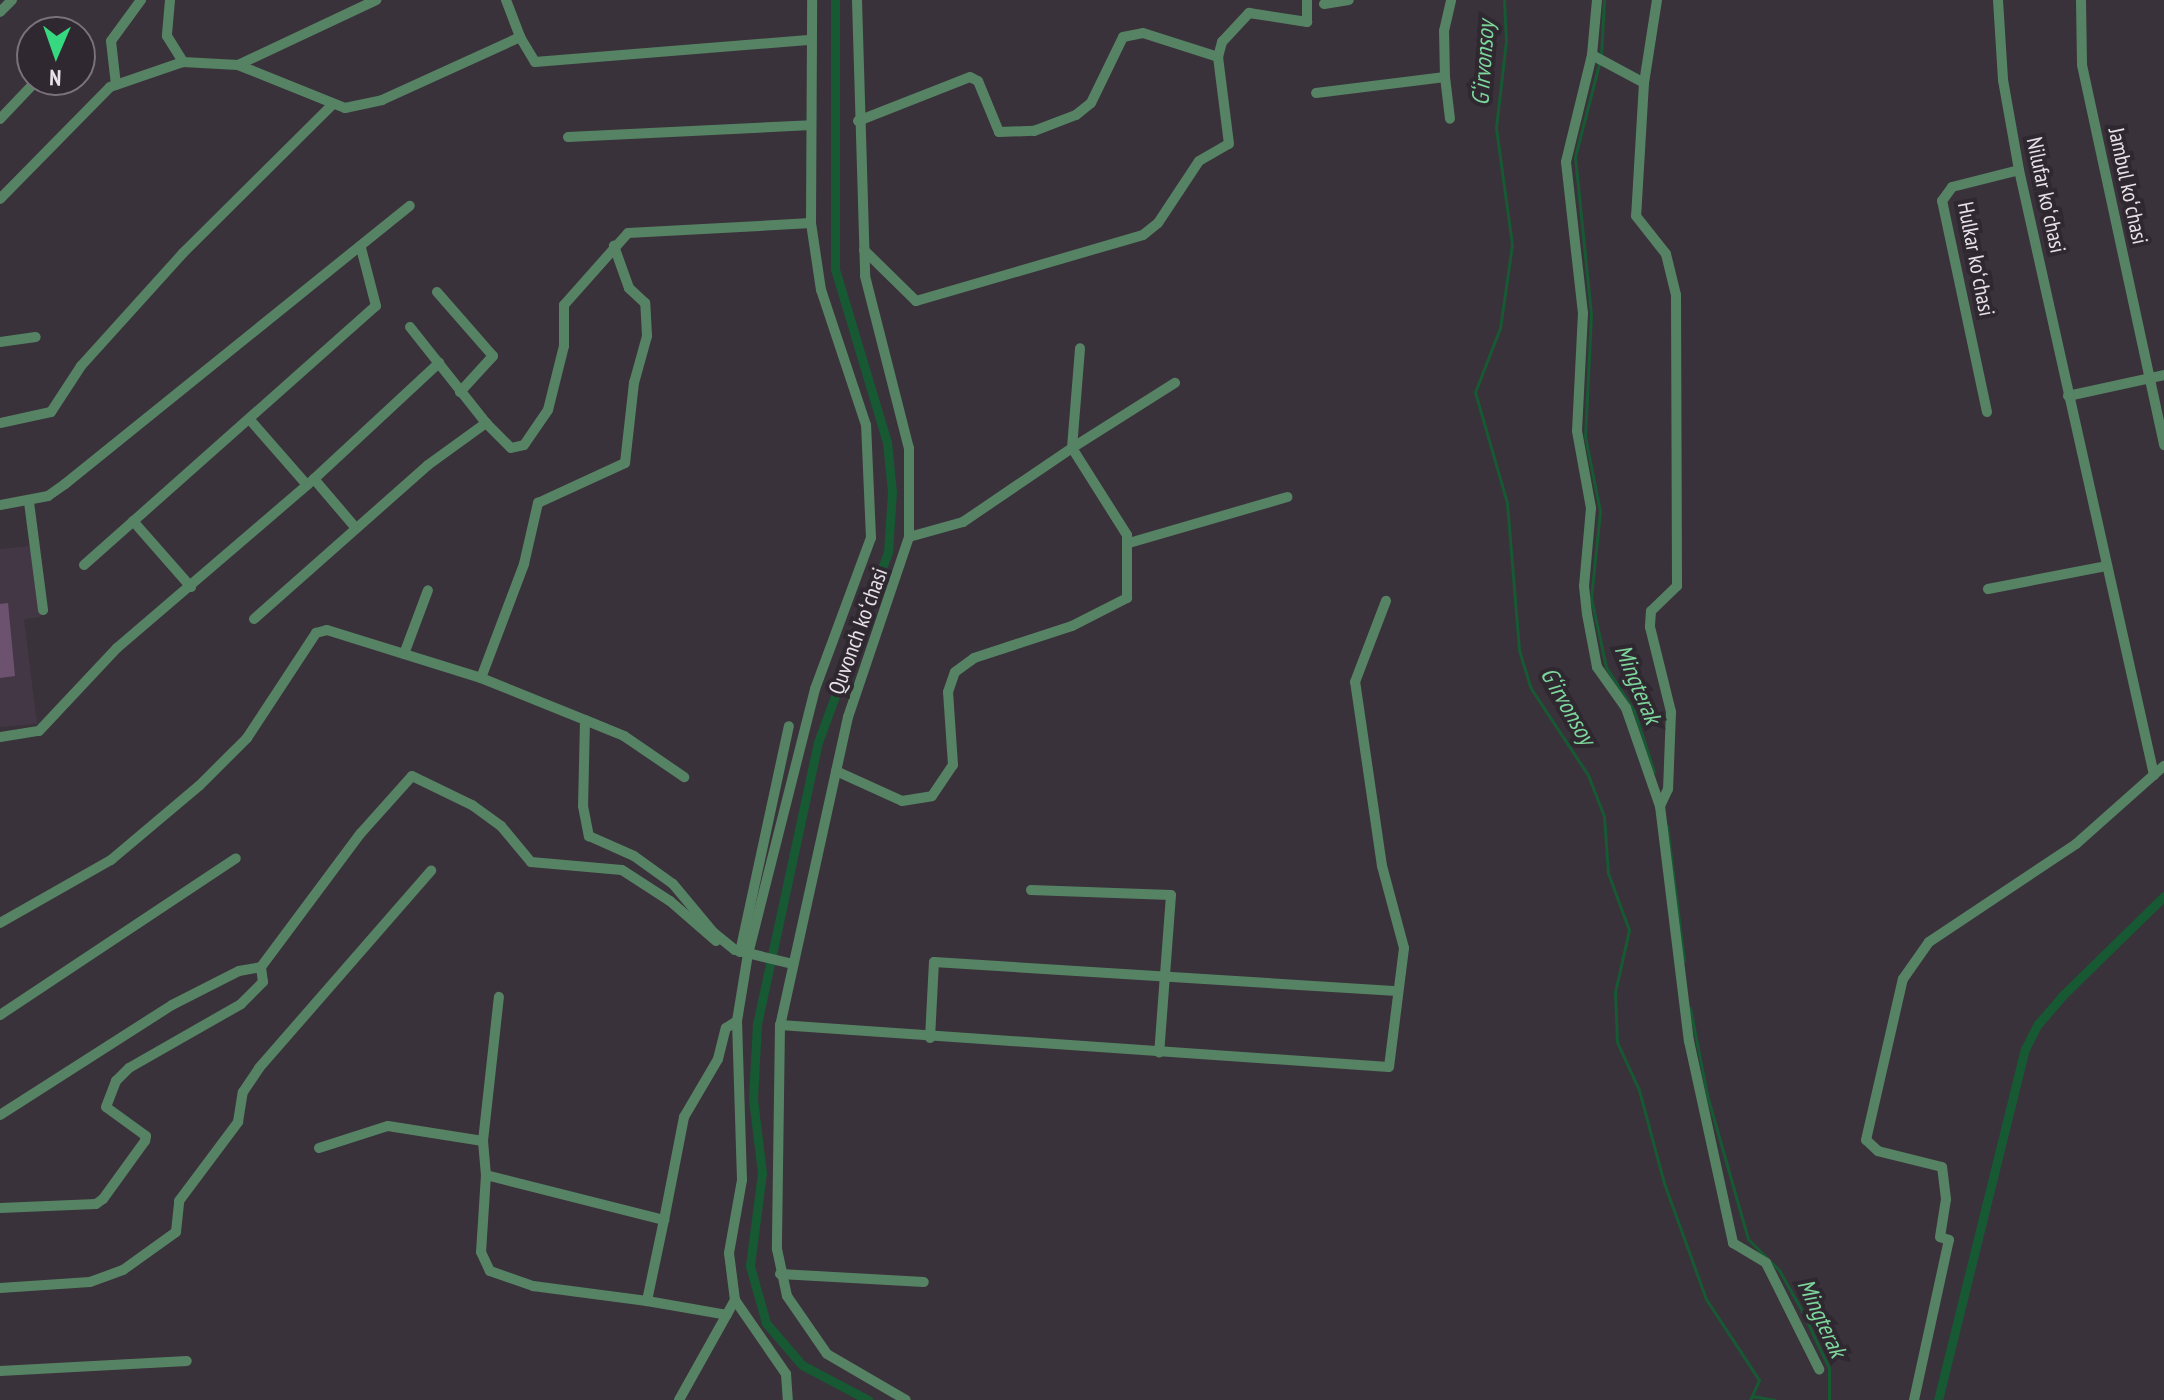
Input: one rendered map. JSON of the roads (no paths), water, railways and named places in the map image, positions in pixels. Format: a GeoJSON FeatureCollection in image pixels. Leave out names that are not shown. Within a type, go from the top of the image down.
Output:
{"type":"FeatureCollection","features":[{"type":"Feature","properties":{"kind":"street"},"geometry":{"type":"LineString","coordinates":[[0,12],[12,0]]}},
{"type":"Feature","properties":{"kind":"street"},"geometry":{"type":"LineString","coordinates":[[116,85],[111,41],[141,0]]}},
{"type":"Feature","properties":{"kind":"street"},"geometry":{"type":"LineString","coordinates":[[170,0],[167,36],[183,62]]}},
{"type":"Feature","properties":{"kind":"street"},"geometry":{"type":"LineString","coordinates":[[238,65],[376,0]]}},
{"type":"Feature","properties":{"kind":"street"},"geometry":{"type":"LineString","coordinates":[[506,0],[520,37],[535,62],[811,40]]}},
{"type":"Feature","properties":{"kind":"street"},"geometry":{"type":"LineString","coordinates":[[741,952],[815,689],[871,538],[866,425],[821,290],[811,223],[812,0]]}},
{"type":"Feature","properties":{"kind":"street","name":"Quvonch koʻchasi"},"geometry":{"type":"LineString","coordinates":[[857,0],[858,121],[865,276],[909,448],[909,537],[853,703],[780,1025],[780,1274],[800,1318],[827,1354],[906,1400]]}},
{"type":"Feature","properties":{"kind":"street"},"geometry":{"type":"LineString","coordinates":[[864,250],[916,301],[1143,235],[1158,223],[1199,161],[1229,144],[1218,57],[1222,42],[1249,13],[1307,22],[1307,0]]}},
{"type":"Feature","properties":{"kind":"street"},"geometry":{"type":"LineString","coordinates":[[1324,4],[1349,0]]}},
{"type":"Feature","properties":{"kind":"street"},"geometry":{"type":"LineString","coordinates":[[1450,119],[1444,31],[1451,0]]}},
{"type":"Feature","properties":{"kind":"street"},"geometry":{"type":"LineString","coordinates":[[1597,0],[1595,57],[1566,162],[1583,313],[1577,431],[1591,508],[1584,586],[1597,667],[1633,724],[1660,806],[1689,1041],[1733,1243],[1766,1263],[1819,1369]]}},
{"type":"Feature","properties":{"kind":"street"},"geometry":{"type":"LineString","coordinates":[[1657,0],[1644,83],[1636,216],[1638,224],[1655,233],[1674,280],[1678,380],[1677,586],[1651,611],[1650,627],[1671,712],[1668,789],[1660,806]]}},
{"type":"Feature","properties":{"kind":"street","name":"Nilufar koʻchasi"},"geometry":{"type":"LineString","coordinates":[[1998,0],[2003,80],[2019,170],[2154,775]]}},
{"type":"Feature","properties":{"kind":"street","name":"Jambul koʻchasi"},"geometry":{"type":"LineString","coordinates":[[2081,0],[2082,65],[2164,445]]}},
{"type":"Feature","properties":{"kind":"street"},"geometry":{"type":"LineString","coordinates":[[858,121],[970,77],[978,81],[999,132],[1034,131],[1076,115],[1091,103],[1114,48],[1132,34],[1218,57]]}},
{"type":"Feature","properties":{"kind":"street"},"geometry":{"type":"LineString","coordinates":[[0,199],[116,85],[183,62],[238,65],[331,106],[372,103],[520,37]]}},
{"type":"Feature","properties":{"kind":"street"},"geometry":{"type":"LineString","coordinates":[[1595,57],[1644,83]]}},
{"type":"Feature","properties":{"kind":"street"},"geometry":{"type":"LineString","coordinates":[[1316,93],[1445,77]]}},
{"type":"Feature","properties":{"kind":"street"},"geometry":{"type":"LineString","coordinates":[[0,119],[22,96]]}},
{"type":"Feature","properties":{"kind":"street"},"geometry":{"type":"LineString","coordinates":[[0,423],[51,412],[81,366],[183,253],[331,106]]}},
{"type":"Feature","properties":{"kind":"street"},"geometry":{"type":"LineString","coordinates":[[568,137],[811,125]]}},
{"type":"Feature","properties":{"kind":"street","name":"Hulkar koʻchasi"},"geometry":{"type":"LineString","coordinates":[[1987,412],[1942,201],[1952,187],[2019,170]]}},
{"type":"Feature","properties":{"kind":"street"},"geometry":{"type":"LineString","coordinates":[[0,505],[29,502],[65,484],[410,206]]}},
{"type":"Feature","properties":{"kind":"street"},"geometry":{"type":"LineString","coordinates":[[410,327],[486,423],[511,448],[524,445],[540,427],[564,346],[564,305],[628,233],[811,223]]}},
{"type":"Feature","properties":{"kind":"street"},"geometry":{"type":"LineString","coordinates":[[481,678],[524,564],[538,503],[625,463],[634,383],[647,336],[645,303],[629,288],[614,246]]}},
{"type":"Feature","properties":{"kind":"street"},"geometry":{"type":"LineString","coordinates":[[84,565],[251,421],[376,306],[361,248]]}},
{"type":"Feature","properties":{"kind":"street"},"geometry":{"type":"LineString","coordinates":[[437,292],[493,356],[460,392]]}},
{"type":"Feature","properties":{"kind":"street"},"geometry":{"type":"LineString","coordinates":[[0,342],[36,337]]}},
{"type":"Feature","properties":{"kind":"street"},"geometry":{"type":"LineString","coordinates":[[836,771],[902,801],[932,796],[953,765],[948,692],[955,672],[974,658],[1072,626],[1127,598],[1129,543],[1072,448],[1080,348]]}},
{"type":"Feature","properties":{"kind":"street"},"geometry":{"type":"LineString","coordinates":[[0,737],[39,731],[117,648],[310,482],[439,363]]}},
{"type":"Feature","properties":{"kind":"street"},"geometry":{"type":"LineString","coordinates":[[2068,396],[2164,375]]}},
{"type":"Feature","properties":{"kind":"street"},"geometry":{"type":"LineString","coordinates":[[909,537],[963,522],[1175,383]]}},
{"type":"Feature","properties":{"kind":"street"},"geometry":{"type":"LineString","coordinates":[[251,421],[355,527]]}},
{"type":"Feature","properties":{"kind":"street"},"geometry":{"type":"LineString","coordinates":[[254,619],[355,527],[486,423]]}},
{"type":"Feature","properties":{"kind":"street"},"geometry":{"type":"LineString","coordinates":[[1129,543],[1287,497]]}},
{"type":"Feature","properties":{"kind":"street"},"geometry":{"type":"LineString","coordinates":[[29,502],[43,610]]}},
{"type":"Feature","properties":{"kind":"street"},"geometry":{"type":"LineString","coordinates":[[133,521],[191,587]]}},
{"type":"Feature","properties":{"kind":"street"},"geometry":{"type":"LineString","coordinates":[[1988,589],[2106,566]]}},
{"type":"Feature","properties":{"kind":"street"},"geometry":{"type":"LineString","coordinates":[[404,654],[428,590]]}},
{"type":"Feature","properties":{"kind":"street"},"geometry":{"type":"LineString","coordinates":[[780,1025],[930,1038],[1389,1067],[1404,948],[1382,866],[1355,682],[1386,601]]}},
{"type":"Feature","properties":{"kind":"street"},"geometry":{"type":"LineString","coordinates":[[0,923],[111,860],[199,786],[247,738],[316,633],[327,630],[481,678],[624,736],[684,777]]}},
{"type":"Feature","properties":{"kind":"street"},"geometry":{"type":"LineString","coordinates":[[585,720],[583,806],[589,836],[634,856],[664,876],[741,952]]}},
{"type":"Feature","properties":{"kind":"street"},"geometry":{"type":"LineString","coordinates":[[788,1400],[791,1389],[786,1374],[735,1300],[729,1253],[742,1180],[737,1021],[741,952],[789,726]]}},
{"type":"Feature","properties":{"kind":"street"},"geometry":{"type":"LineString","coordinates":[[1914,1400],[1949,1240],[1940,1237],[1946,1199],[1942,1167],[1878,1151],[1866,1140],[1903,979],[1929,942],[2076,844],[2164,766]]}},
{"type":"Feature","properties":{"kind":"street"},"geometry":{"type":"LineString","coordinates":[[0,1115],[172,1005],[239,971],[261,967],[361,833],[412,776],[472,805],[501,826],[531,862],[622,870],[670,901],[708,936],[741,952],[793,964]]}},
{"type":"Feature","properties":{"kind":"street"},"geometry":{"type":"LineString","coordinates":[[0,1015],[236,858]]}},
{"type":"Feature","properties":{"kind":"street"},"geometry":{"type":"LineString","coordinates":[[0,1288],[90,1282],[123,1270],[176,1232],[179,1201],[238,1122],[243,1092],[259,1068],[431,871]]}},
{"type":"Feature","properties":{"kind":"street"},"geometry":{"type":"LineString","coordinates":[[1031,890],[1171,895],[1159,1053]]}},
{"type":"Feature","properties":{"kind":"street"},"geometry":{"type":"LineString","coordinates":[[930,1038],[934,962],[1397,991]]}},
{"type":"Feature","properties":{"kind":"street"},"geometry":{"type":"LineString","coordinates":[[0,1208],[96,1204],[103,1199],[146,1136],[106,1107],[108,1093],[129,1068],[249,998],[263,982],[261,967]]}},
{"type":"Feature","properties":{"kind":"street"},"geometry":{"type":"LineString","coordinates":[[499,997],[483,1141],[486,1175],[481,1252],[490,1271],[533,1286],[727,1315]]}},
{"type":"Feature","properties":{"kind":"street"},"geometry":{"type":"LineString","coordinates":[[647,1301],[684,1117],[718,1059],[726,1028],[737,1021]]}},
{"type":"Feature","properties":{"kind":"street"},"geometry":{"type":"LineString","coordinates":[[319,1148],[388,1126],[483,1141]]}},
{"type":"Feature","properties":{"kind":"street"},"geometry":{"type":"LineString","coordinates":[[486,1175],[664,1220]]}},
{"type":"Feature","properties":{"kind":"street"},"geometry":{"type":"LineString","coordinates":[[780,1274],[924,1282]]}},
{"type":"Feature","properties":{"kind":"street"},"geometry":{"type":"LineString","coordinates":[[679,1400],[735,1300]]}},
{"type":"Feature","properties":{"kind":"street"},"geometry":{"type":"LineString","coordinates":[[0,1371],[187,1361]]}},
{"type":"Feature","properties":{"kind":"waterway"},"geometry":{"type":"LineString","coordinates":[[835,0],[835,269],[887,442],[892,492],[888,552],[818,742],[757,1023],[753,1099],[762,1173],[750,1266],[766,1323],[802,1365],[868,1400]]}},
{"type":"Feature","properties":{"kind":"waterway","name":"G‘irvonsoy"},"geometry":{"type":"LineString","coordinates":[[1504,0],[1506,41],[1496,128],[1512,245],[1500,328],[1475,392],[1507,503],[1519,650],[1530,687],[1588,775],[1604,816],[1608,873],[1629,930],[1615,992],[1617,1042],[1639,1090],[1664,1183],[1706,1299],[1759,1380],[1750,1400]]}},
{"type":"Feature","properties":{"kind":"waterway","name":"Mingterak"},"geometry":{"type":"LineString","coordinates":[[1601,56],[1604,0]]}},
{"type":"Feature","properties":{"kind":"waterway","name":"Mingterak"},"geometry":{"type":"LineString","coordinates":[[1599,64],[1575,157],[1591,315],[1585,436],[1600,511],[1591,598],[1606,667],[1634,711],[1654,772]]}},
{"type":"Feature","properties":{"kind":"waterway","name":"Mingterak"},"geometry":{"type":"LineString","coordinates":[[1667,826],[1684,961]]}},
{"type":"Feature","properties":{"kind":"waterway"},"geometry":{"type":"LineString","coordinates":[[1938,1400],[2025,1049],[2038,1024],[2062,996],[2164,896]]}},
{"type":"Feature","properties":{"kind":"waterway","name":"Mingterak"},"geometry":{"type":"LineString","coordinates":[[1690,1008],[1707,1095],[1748,1239],[1779,1270],[1802,1311],[1829,1368],[1829,1400]]}},
{"type":"Feature","properties":{"kind":"waterway","name":"Mingterak"},"geometry":{"type":"LineString","coordinates":[[1752,1396],[1775,1400]]}}]}
